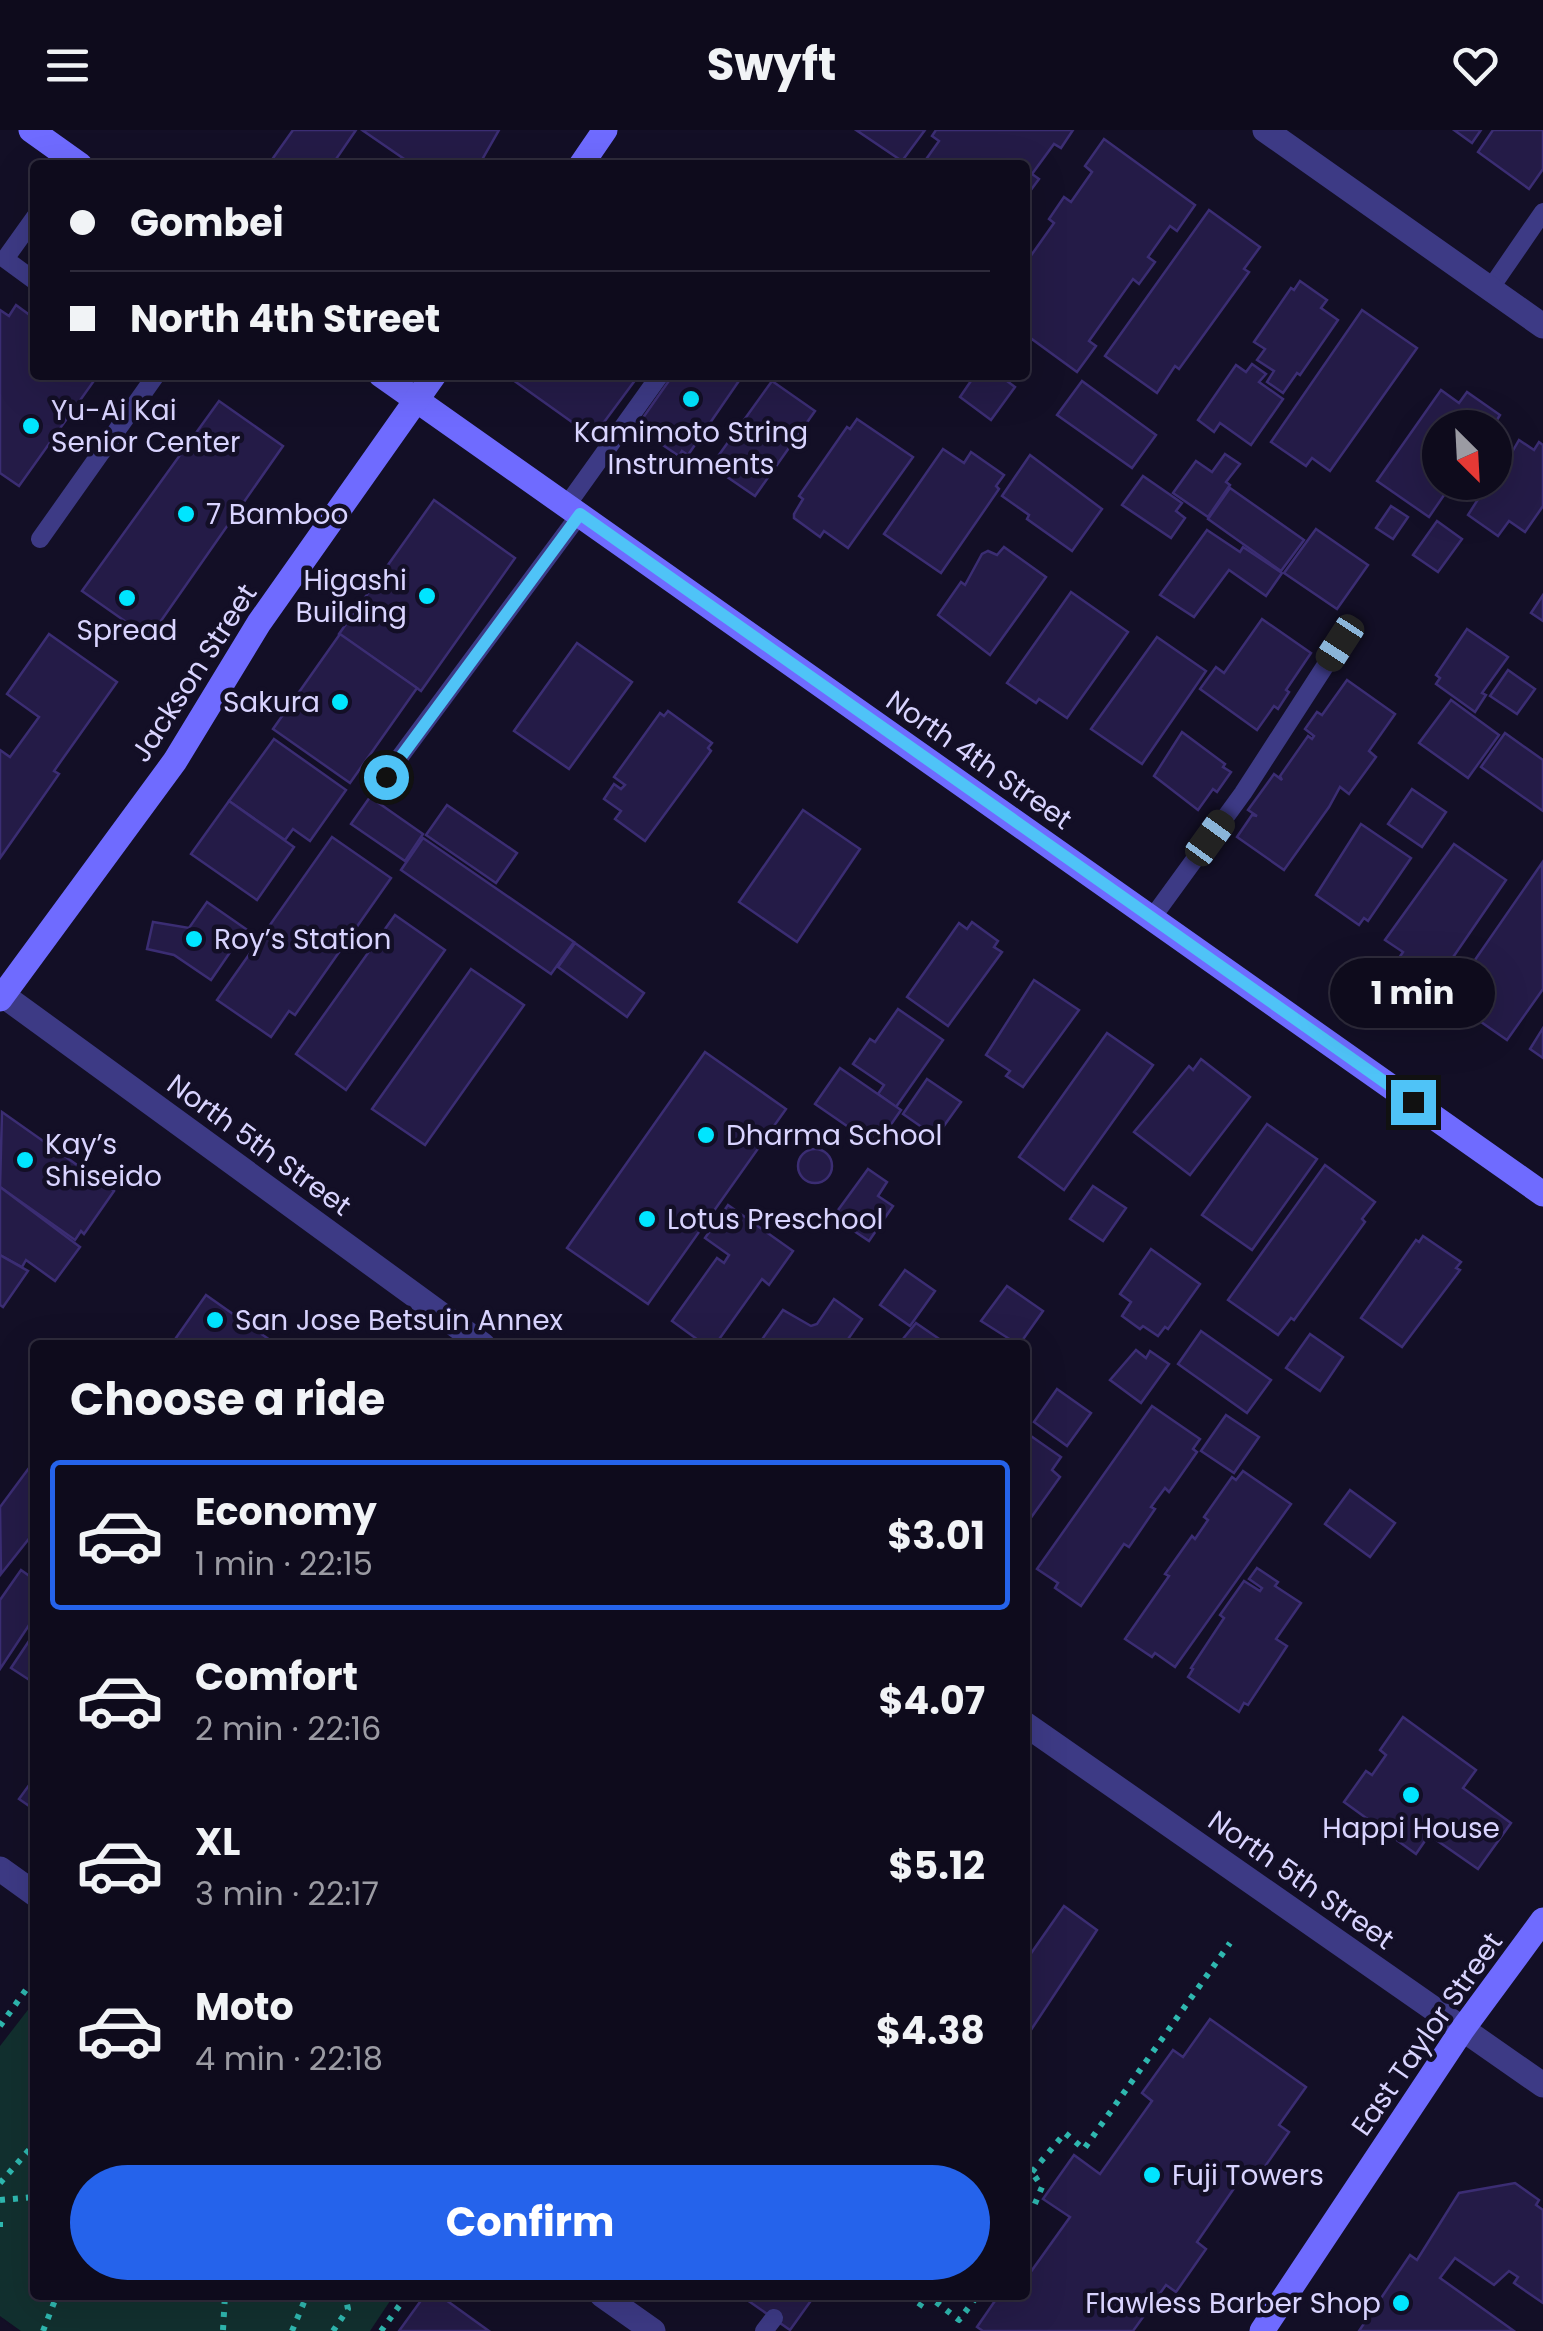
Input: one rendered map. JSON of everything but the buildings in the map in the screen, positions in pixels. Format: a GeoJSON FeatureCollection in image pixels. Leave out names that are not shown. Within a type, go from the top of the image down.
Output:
{"type":"FeatureCollection","features":[{"type":"Feature","properties":{"kind":"main road"},"geometry":{"type":"LineString","coordinates":[[31,130],[71,160]]}},
{"type":"Feature","properties":{"kind":"main road"},"geometry":{"type":"LineString","coordinates":[[584,160],[605,130]]}},
{"type":"Feature","properties":{"kind":"main road","name":"North 4th Street"},"geometry":{"type":"LineString","coordinates":[[388,380],[1543,1194]]}},
{"type":"Feature","properties":{"kind":"main road","name":"Jackson Street"},"geometry":{"type":"LineString","coordinates":[[1,996],[175,760],[259,622],[430,380]]}},
{"type":"Feature","properties":{"kind":"main road","name":"East Taylor Street"},"geometry":{"type":"LineString","coordinates":[[1262,2331],[1462,2030],[1543,1920]]}},
{"type":"Feature","properties":{"kind":"street"},"geometry":{"type":"LineString","coordinates":[[1265,130],[1543,326]]}},
{"type":"Feature","properties":{"kind":"street","name":"North 5th Street"},"geometry":{"type":"LineString","coordinates":[[1,996],[476,1340]]}},
{"type":"Feature","properties":{"kind":"street","name":"North 5th Street"},"geometry":{"type":"LineString","coordinates":[[1030,1728],[1543,2085]]}},
{"type":"Feature","properties":{"kind":"street"},"geometry":{"type":"LineString","coordinates":[[0,1869],[30,1890]]}},
{"type":"Feature","properties":{"kind":"street"},"geometry":{"type":"LineString","coordinates":[[609,2300],[653,2331]]}},
{"type":"Feature","properties":{"kind":"lane"},"geometry":{"type":"LineString","coordinates":[[1490,289],[1543,212]]}},
{"type":"Feature","properties":{"kind":"lane"},"geometry":{"type":"LineString","coordinates":[[30,225],[5,259],[30,277]]}},
{"type":"Feature","properties":{"kind":"lane"},"geometry":{"type":"LineString","coordinates":[[40,539],[152,380]]}},
{"type":"Feature","properties":{"kind":"lane"},"geometry":{"type":"LineString","coordinates":[[386,777],[574,509],[657,380]]}},
{"type":"Feature","properties":{"kind":"lane"},"geometry":{"type":"LineString","coordinates":[[1152,918],[1244,793],[1340,643]]}},
{"type":"Feature","properties":{"kind":"path"},"geometry":{"type":"LineString","coordinates":[[1030,2168],[1064,2133],[1084,2149],[1230,1943]]}},
{"type":"Feature","properties":{"kind":"path"},"geometry":{"type":"LineString","coordinates":[[0,2026],[28,1987]]}},
{"type":"Feature","properties":{"kind":"path"},"geometry":{"type":"LineString","coordinates":[[0,2183],[30,2149]]}},
{"type":"Feature","properties":{"kind":"path"},"geometry":{"type":"LineString","coordinates":[[1030,2172],[1042,2187],[1040,2198],[1030,2208]]}},
{"type":"Feature","properties":{"kind":"path"},"geometry":{"type":"LineString","coordinates":[[0,2200],[30,2198]]}},
{"type":"Feature","properties":{"kind":"path"},"geometry":{"type":"LineString","coordinates":[[0,2222],[0,2231]]}},
{"type":"Feature","properties":{"kind":"path"},"geometry":{"type":"LineString","coordinates":[[43,2331],[55,2300]]}},
{"type":"Feature","properties":{"kind":"path"},"geometry":{"type":"LineString","coordinates":[[221,2331],[225,2300]]}},
{"type":"Feature","properties":{"kind":"path"},"geometry":{"type":"LineString","coordinates":[[292,2331],[305,2300]]}},
{"type":"Feature","properties":{"kind":"path"},"geometry":{"type":"LineString","coordinates":[[334,2331],[348,2309],[346,2300]]}},
{"type":"Feature","properties":{"kind":"path"},"geometry":{"type":"LineString","coordinates":[[381,2331],[403,2300]]}},
{"type":"Feature","properties":{"kind":"path"},"geometry":{"type":"LineString","coordinates":[[918,2307],[923,2300]]}},
{"type":"Feature","properties":{"kind":"path"},"geometry":{"type":"LineString","coordinates":[[933,2300],[959,2320],[974,2300]]}},
{"type":"Feature","properties":{"kind":"green space"},"geometry":{"type":"Polygon","coordinates":[[[30,2007],[30,2300],[391,2300],[370,2331],[21,2331],[0,2316],[0,2046],[30,2007]]]}},
{"type":"Feature","properties":{"kind":"place","name":"Kamimoto String Instruments"},"geometry":{"type":"Point","coordinates":[691,399]}},
{"type":"Feature","properties":{"kind":"place","name":"Yu-Ai Kai Senior Center"},"geometry":{"type":"Point","coordinates":[31,426]}},
{"type":"Feature","properties":{"kind":"place","name":"7 Bamboo"},"geometry":{"type":"Point","coordinates":[186,514]}},
{"type":"Feature","properties":{"kind":"place","name":"Higashi Building"},"geometry":{"type":"Point","coordinates":[427,596]}},
{"type":"Feature","properties":{"kind":"place","name":"Spread"},"geometry":{"type":"Point","coordinates":[127,598]}},
{"type":"Feature","properties":{"kind":"place","name":"Sakura"},"geometry":{"type":"Point","coordinates":[340,702]}},
{"type":"Feature","properties":{"kind":"place","name":"Roy’s Station"},"geometry":{"type":"Point","coordinates":[194,939]}},
{"type":"Feature","properties":{"kind":"place","name":"Dharma School"},"geometry":{"type":"Point","coordinates":[706,1135]}},
{"type":"Feature","properties":{"kind":"place","name":"Kay’s Shiseido"},"geometry":{"type":"Point","coordinates":[25,1160]}},
{"type":"Feature","properties":{"kind":"place","name":"Lotus Preschool"},"geometry":{"type":"Point","coordinates":[647,1219]}},
{"type":"Feature","properties":{"kind":"place","name":"San Jose Betsuin Annex"},"geometry":{"type":"Point","coordinates":[215,1320]}},
{"type":"Feature","properties":{"kind":"place","name":"Happi House"},"geometry":{"type":"Point","coordinates":[1411,1795]}},
{"type":"Feature","properties":{"kind":"place","name":"Fuji Towers"},"geometry":{"type":"Point","coordinates":[1152,2175]}},
{"type":"Feature","properties":{"kind":"place","name":"Flawless Barber Shop"},"geometry":{"type":"Point","coordinates":[1401,2303]}},
{"type":"Feature","properties":{"kind":"route"},"geometry":{"type":"LineString","coordinates":[[386,777],[580,514],[1413,1102]]}}]}
